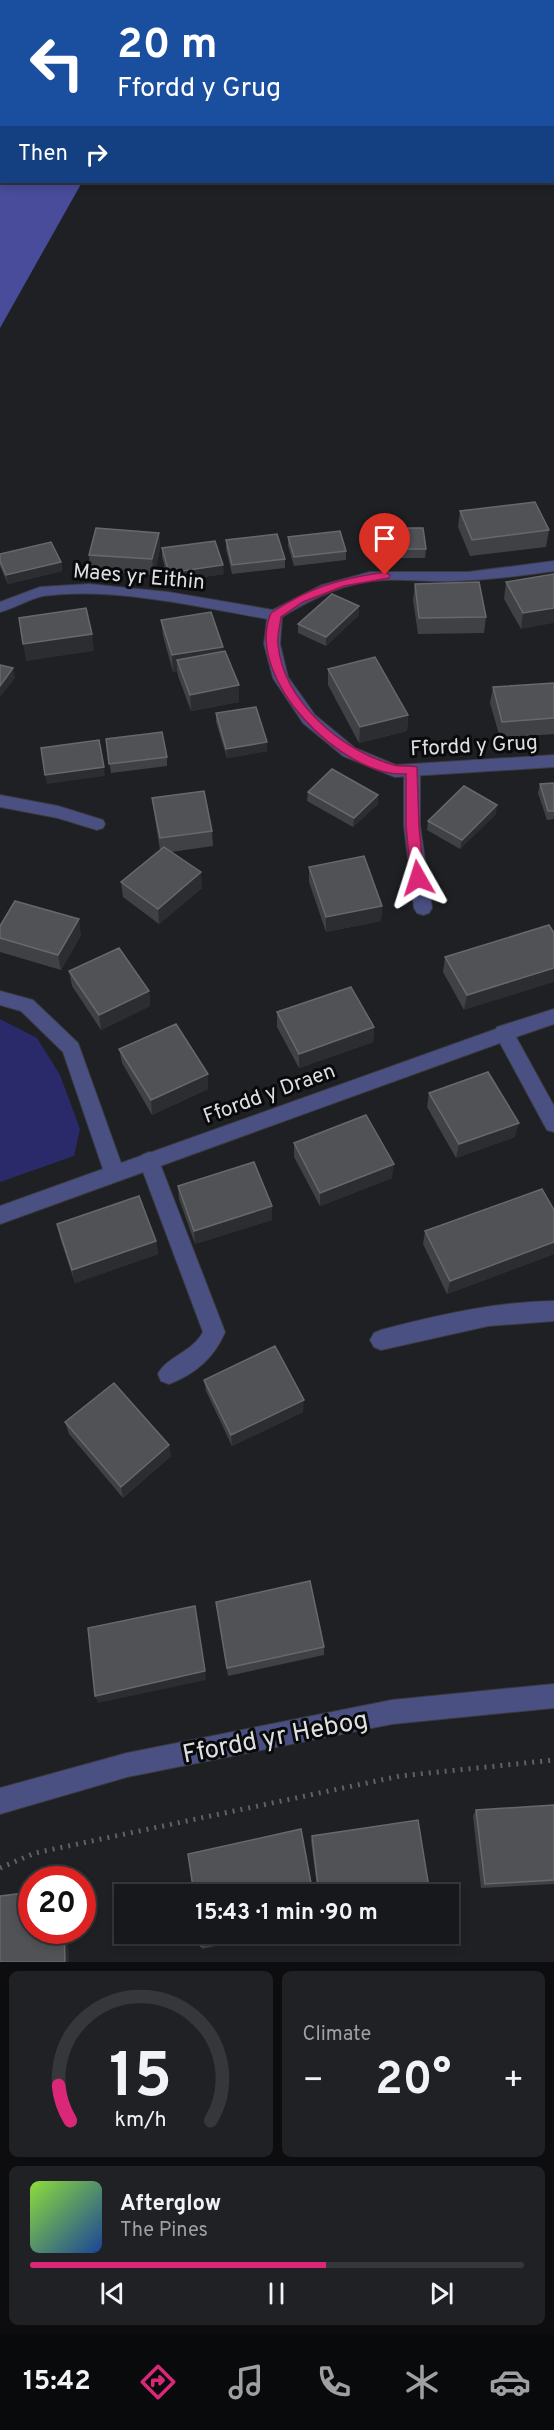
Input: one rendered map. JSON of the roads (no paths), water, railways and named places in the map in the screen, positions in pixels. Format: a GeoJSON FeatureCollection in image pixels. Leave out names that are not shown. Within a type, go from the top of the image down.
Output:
{"type":"FeatureCollection","features":[{"type":"Feature","properties":{"kind":"street"},"geometry":{"type":"LineString","coordinates":[[275,615],[300,600],[341,583],[385,575],[452,576],[508,573],[554,566]]}},
{"type":"Feature","properties":{"kind":"street","name":"Maes yr Eithin"},"geometry":{"type":"LineString","coordinates":[[0,607],[40,592],[90,589],[168,597],[275,615]]}},
{"type":"Feature","properties":{"kind":"street","name":"Ffordd y Grug"},"geometry":{"type":"LineString","coordinates":[[275,615],[272,644],[281,678],[309,718],[348,752],[395,771],[554,761]]}},
{"type":"Feature","properties":{"kind":"street"},"geometry":{"type":"LineString","coordinates":[[412,770],[412,826],[423,908]]}},
{"type":"Feature","properties":{"kind":"street"},"geometry":{"type":"LineString","coordinates":[[0,801],[58,812],[97,824]]}},
{"type":"Feature","properties":{"kind":"street"},"geometry":{"type":"LineString","coordinates":[[0,998],[27,1005],[71,1048],[115,1174]]}},
{"type":"Feature","properties":{"kind":"street","name":"Ffordd y Draen"},"geometry":{"type":"LineString","coordinates":[[0,1215],[504,1032],[554,1016]]}},
{"type":"Feature","properties":{"kind":"street"},"geometry":{"type":"LineString","coordinates":[[504,1032],[554,1124]]}},
{"type":"Feature","properties":{"kind":"street"},"geometry":{"type":"LineString","coordinates":[[148,1161],[214,1332],[211,1344],[195,1358],[169,1374]]}},
{"type":"Feature","properties":{"kind":"street"},"geometry":{"type":"LineString","coordinates":[[381,1340],[469,1318],[523,1310],[554,1311]]}},
{"type":"Feature","properties":{"kind":"street","name":"Ffordd yr Hebog"},"geometry":{"type":"LineString","coordinates":[[0,1801],[127,1765],[392,1712],[554,1696]]}}]}
